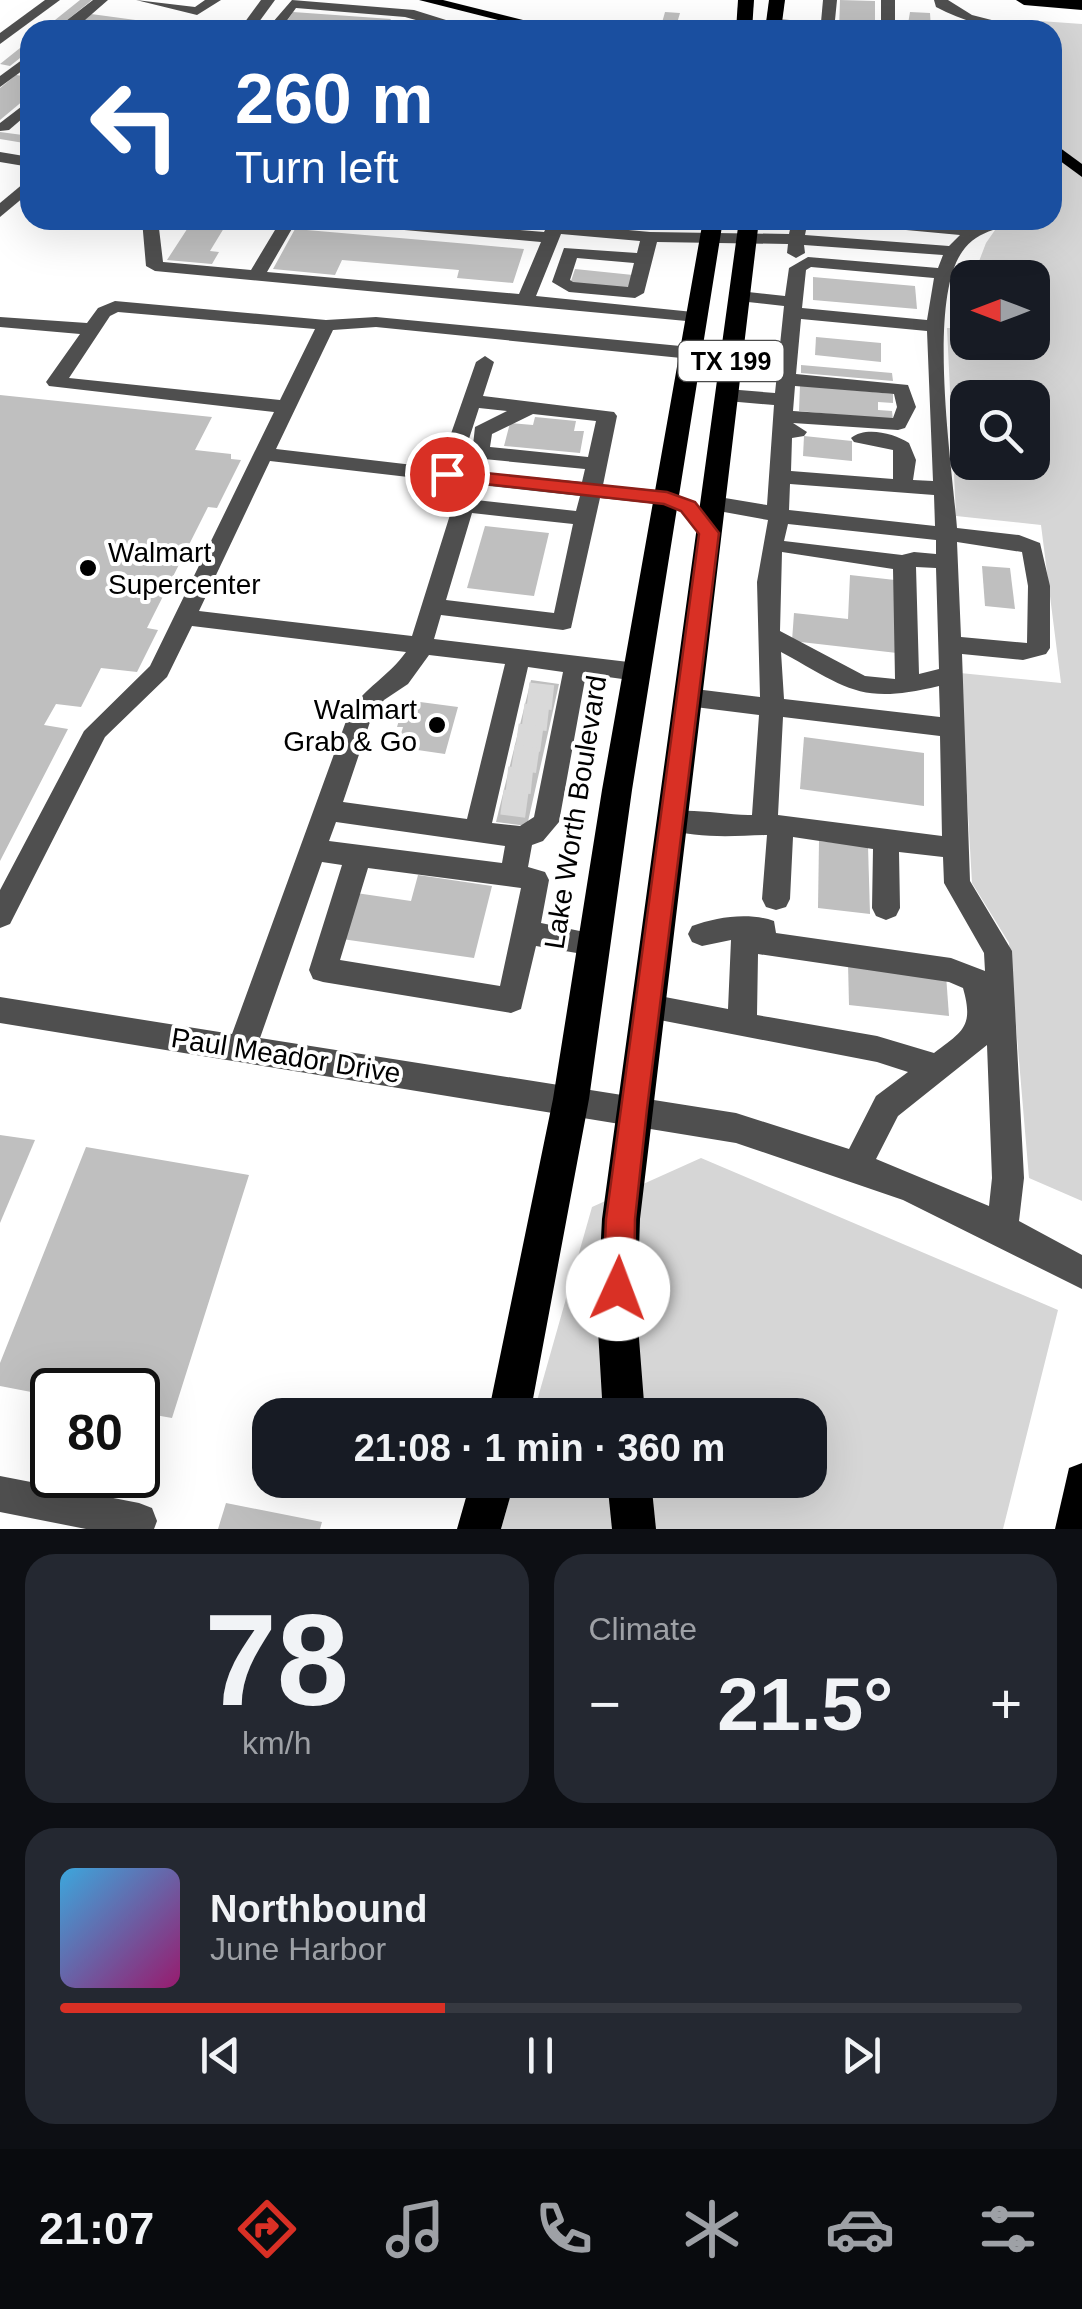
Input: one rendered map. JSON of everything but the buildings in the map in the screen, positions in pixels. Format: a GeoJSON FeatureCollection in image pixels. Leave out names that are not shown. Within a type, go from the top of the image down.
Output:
{"type":"FeatureCollection","features":[{"type":"Feature","properties":{"kind":"highway"},"geometry":{"type":"LineString","coordinates":[[775,17],[788,8],[791,0]]}},
{"type":"Feature","properties":{"kind":"highway"},"geometry":{"type":"LineString","coordinates":[[1024,0],[1082,5]]}},
{"type":"Feature","properties":{"kind":"highway","name":"Lake Worth Boulevard"},"geometry":{"type":"LineString","coordinates":[[512,1398],[571,1100],[637,672],[712,230]]}},
{"type":"Feature","properties":{"kind":"highway","name":"TX 199"},"geometry":{"type":"LineString","coordinates":[[623,1398],[617,1312],[621,1219],[748,230]]}},
{"type":"Feature","properties":{"kind":"highway"},"geometry":{"type":"LineString","coordinates":[[673,460],[688,487],[713,503]]}},
{"type":"Feature","properties":{"kind":"highway"},"geometry":{"type":"LineString","coordinates":[[667,498],[688,506],[709,533]]}},
{"type":"Feature","properties":{"kind":"highway"},"geometry":{"type":"LineString","coordinates":[[478,1529],[487,1498]]}},
{"type":"Feature","properties":{"kind":"highway"},"geometry":{"type":"LineString","coordinates":[[631,1498],[634,1529]]}},
{"type":"Feature","properties":{"kind":"main road"},"geometry":{"type":"LineString","coordinates":[[426,0],[513,20]]}},
{"type":"Feature","properties":{"kind":"main road"},"geometry":{"type":"LineString","coordinates":[[1062,155],[1082,172]]}},
{"type":"Feature","properties":{"kind":"main road"},"geometry":{"type":"LineString","coordinates":[[1073,1529],[1082,1481]]}},
{"type":"Feature","properties":{"kind":"street"},"geometry":{"type":"LineString","coordinates":[[26,20],[53,0]]}},
{"type":"Feature","properties":{"kind":"street"},"geometry":{"type":"LineString","coordinates":[[76,20],[101,0]]}},
{"type":"Feature","properties":{"kind":"street"},"geometry":{"type":"LineString","coordinates":[[143,0],[196,10],[214,0]]}},
{"type":"Feature","properties":{"kind":"street"},"geometry":{"type":"LineString","coordinates":[[280,20],[292,4],[411,20],[426,0]]}},
{"type":"Feature","properties":{"kind":"street"},"geometry":{"type":"LineString","coordinates":[[941,0],[941,4],[968,20]]}},
{"type":"Feature","properties":{"kind":"street"},"geometry":{"type":"LineString","coordinates":[[0,40],[20,25]]}},
{"type":"Feature","properties":{"kind":"street"},"geometry":{"type":"LineString","coordinates":[[0,212],[20,192]]}},
{"type":"Feature","properties":{"kind":"street"},"geometry":{"type":"LineString","coordinates":[[151,230],[155,266],[525,300],[635,302]]}},
{"type":"Feature","properties":{"kind":"street"},"geometry":{"type":"LineString","coordinates":[[256,276],[283,230]]}},
{"type":"Feature","properties":{"kind":"street"},"geometry":{"type":"LineString","coordinates":[[525,300],[554,230]]}},
{"type":"Feature","properties":{"kind":"street"},"geometry":{"type":"LineString","coordinates":[[697,316],[561,282],[579,230],[650,237],[712,230]]}},
{"type":"Feature","properties":{"kind":"street"},"geometry":{"type":"LineString","coordinates":[[776,899],[770,636],[781,533],[776,500],[798,268],[798,230]]}},
{"type":"Feature","properties":{"kind":"street"},"geometry":{"type":"LineString","coordinates":[[803,230],[949,262]]}},
{"type":"Feature","properties":{"kind":"street"},"geometry":{"type":"LineString","coordinates":[[977,230],[949,262],[938,293],[936,326],[957,883],[998,951],[1008,1178],[1002,1227]]}},
{"type":"Feature","properties":{"kind":"street"},"geometry":{"type":"LineString","coordinates":[[635,302],[650,237]]}},
{"type":"Feature","properties":{"kind":"street"},"geometry":{"type":"LineString","coordinates":[[570,252],[644,259]]}},
{"type":"Feature","properties":{"kind":"street"},"geometry":{"type":"LineString","coordinates":[[798,268],[808,262],[949,262]]}},
{"type":"Feature","properties":{"kind":"street"},"geometry":{"type":"LineString","coordinates":[[739,296],[936,326]]}},
{"type":"Feature","properties":{"kind":"street"},"geometry":{"type":"LineString","coordinates":[[287,407],[56,382],[104,312],[115,306],[326,326],[376,322],[691,353]]}},
{"type":"Feature","properties":{"kind":"street"},"geometry":{"type":"LineString","coordinates":[[0,322],[92,329]]}},
{"type":"Feature","properties":{"kind":"street"},"geometry":{"type":"LineString","coordinates":[[1,910],[96,732],[159,670],[326,326]]}},
{"type":"Feature","properties":{"kind":"street"},"geometry":{"type":"LineString","coordinates":[[447,474],[485,362]]}},
{"type":"Feature","properties":{"kind":"street"},"geometry":{"type":"LineString","coordinates":[[786,378],[938,392]]}},
{"type":"Feature","properties":{"kind":"street"},"geometry":{"type":"LineString","coordinates":[[783,416],[898,424],[905,415],[907,399],[901,389]]}},
{"type":"Feature","properties":{"kind":"street"},"geometry":{"type":"LineString","coordinates":[[727,396],[783,416],[902,446],[906,460],[902,486]]}},
{"type":"Feature","properties":{"kind":"street"},"geometry":{"type":"LineString","coordinates":[[328,810],[520,837],[534,834],[546,822],[565,664],[563,622],[607,416],[472,401]]}},
{"type":"Feature","properties":{"kind":"street"},"geometry":{"type":"LineString","coordinates":[[491,450],[478,425],[481,418],[488,411],[523,405]]}},
{"type":"Feature","properties":{"kind":"street"},"geometry":{"type":"LineString","coordinates":[[455,450],[491,450],[596,464]]}},
{"type":"Feature","properties":{"kind":"street"},"geometry":{"type":"LineString","coordinates":[[264,454],[667,498]]}},
{"type":"Feature","properties":{"kind":"street"},"geometry":{"type":"LineString","coordinates":[[242,1048],[361,713],[376,694],[400,678],[420,646],[472,477]]}},
{"type":"Feature","properties":{"kind":"street"},"geometry":{"type":"LineString","coordinates":[[780,477],[944,488]]}},
{"type":"Feature","properties":{"kind":"street"},"geometry":{"type":"LineString","coordinates":[[713,503],[781,533],[904,564],[914,558],[947,562]]}},
{"type":"Feature","properties":{"kind":"street"},"geometry":{"type":"LineString","coordinates":[[464,506],[587,519]]}},
{"type":"Feature","properties":{"kind":"street"},"geometry":{"type":"LineString","coordinates":[[781,533],[946,535],[1019,542],[1032,548],[1039,586],[1038,648],[1023,652],[949,644]]}},
{"type":"Feature","properties":{"kind":"street"},"geometry":{"type":"LineString","coordinates":[[781,533],[819,565]]}},
{"type":"Feature","properties":{"kind":"street"},"geometry":{"type":"LineString","coordinates":[[904,564],[907,685]]}},
{"type":"Feature","properties":{"kind":"street"},"geometry":{"type":"LineString","coordinates":[[433,606],[563,622]]}},
{"type":"Feature","properties":{"kind":"street"},"geometry":{"type":"LineString","coordinates":[[185,617],[637,672]]}},
{"type":"Feature","properties":{"kind":"street"},"geometry":{"type":"LineString","coordinates":[[770,636],[860,684],[894,688],[950,675]]}},
{"type":"Feature","properties":{"kind":"street"},"geometry":{"type":"LineString","coordinates":[[477,831],[506,746],[518,658]]}},
{"type":"Feature","properties":{"kind":"street"},"geometry":{"type":"LineString","coordinates":[[687,697],[952,728]]}},
{"type":"Feature","properties":{"kind":"street"},"geometry":{"type":"LineString","coordinates":[[673,821],[722,827],[772,825],[956,848]]}},
{"type":"Feature","properties":{"kind":"street"},"geometry":{"type":"LineString","coordinates":[[512,876],[520,837]]}},
{"type":"Feature","properties":{"kind":"street"},"geometry":{"type":"LineString","coordinates":[[886,840],[886,908]]}},
{"type":"Feature","properties":{"kind":"street"},"geometry":{"type":"LineString","coordinates":[[312,850],[512,876],[536,880],[512,1000],[323,970],[358,856]]}},
{"type":"Feature","properties":{"kind":"street"},"geometry":{"type":"LineString","coordinates":[[658,928],[950,970],[975,980],[984,1011],[976,1038],[887,1106],[856,1165]]}},
{"type":"Feature","properties":{"kind":"street"},"geometry":{"type":"LineString","coordinates":[[702,934],[728,928],[770,929],[964,957],[999,973]]}},
{"type":"Feature","properties":{"kind":"street"},"geometry":{"type":"LineString","coordinates":[[525,932],[594,944]]}},
{"type":"Feature","properties":{"kind":"street"},"geometry":{"type":"LineString","coordinates":[[742,1025],[745,940]]}},
{"type":"Feature","properties":{"kind":"street"},"geometry":{"type":"LineString","coordinates":[[649,1008],[877,1050],[939,1068]]}},
{"type":"Feature","properties":{"kind":"street","name":"Paul Meador Drive"},"geometry":{"type":"LineString","coordinates":[[0,1010],[736,1128],[856,1165],[1002,1227],[1082,1273]]}},
{"type":"Feature","properties":{"kind":"street"},"geometry":{"type":"LineString","coordinates":[[0,1494],[139,1520],[136,1529]]}},
{"type":"Feature","properties":{"kind":"shaded area"},"geometry":{"type":"Polygon","coordinates":[[[1062,23],[1082,24],[1082,1201],[1029,1178],[1009,943],[972,883],[960,673],[1061,683],[1041,525],[956,516],[954,480],[1050,480],[1050,380],[950,380],[950,391],[947,328],[950,360],[1050,360],[1050,260],[980,260],[995,230],[1062,230],[1062,23]]]}},
{"type":"Feature","properties":{"kind":"shaded area"},"geometry":{"type":"Polygon","coordinates":[[[701,1158],[1058,1310],[1003,1529],[501,1529],[510,1498],[827,1498],[827,1398],[538,1398],[592,1207],[701,1158]]]}},
{"type":"Feature","properties":{"kind":"tunnel"},"geometry":{"type":"LineString","coordinates":[[528,695],[556,698]]}},
{"type":"Feature","properties":{"kind":"tunnel"},"geometry":{"type":"LineString","coordinates":[[523,716],[551,719]]}},
{"type":"Feature","properties":{"kind":"tunnel"},"geometry":{"type":"LineString","coordinates":[[517,736],[546,740]]}},
{"type":"Feature","properties":{"kind":"tunnel"},"geometry":{"type":"LineString","coordinates":[[513,757],[541,761]]}},
{"type":"Feature","properties":{"kind":"tunnel"},"geometry":{"type":"LineString","coordinates":[[507,779],[536,782]]}},
{"type":"Feature","properties":{"kind":"tunnel"},"geometry":{"type":"LineString","coordinates":[[502,802],[531,806]]}},
{"type":"Feature","properties":{"kind":"place","name":"Walmart Supercenter"},"geometry":{"type":"Point","coordinates":[88,568]}},
{"type":"Feature","properties":{"kind":"place","name":"Walmart Grab & Go"},"geometry":{"type":"Point","coordinates":[437,725]}},
{"type":"Feature","properties":{"kind":"route"},"geometry":{"type":"LineString","coordinates":[[447,474],[667,498],[688,506],[709,533],[633,1109],[618,1289]]}}]}
